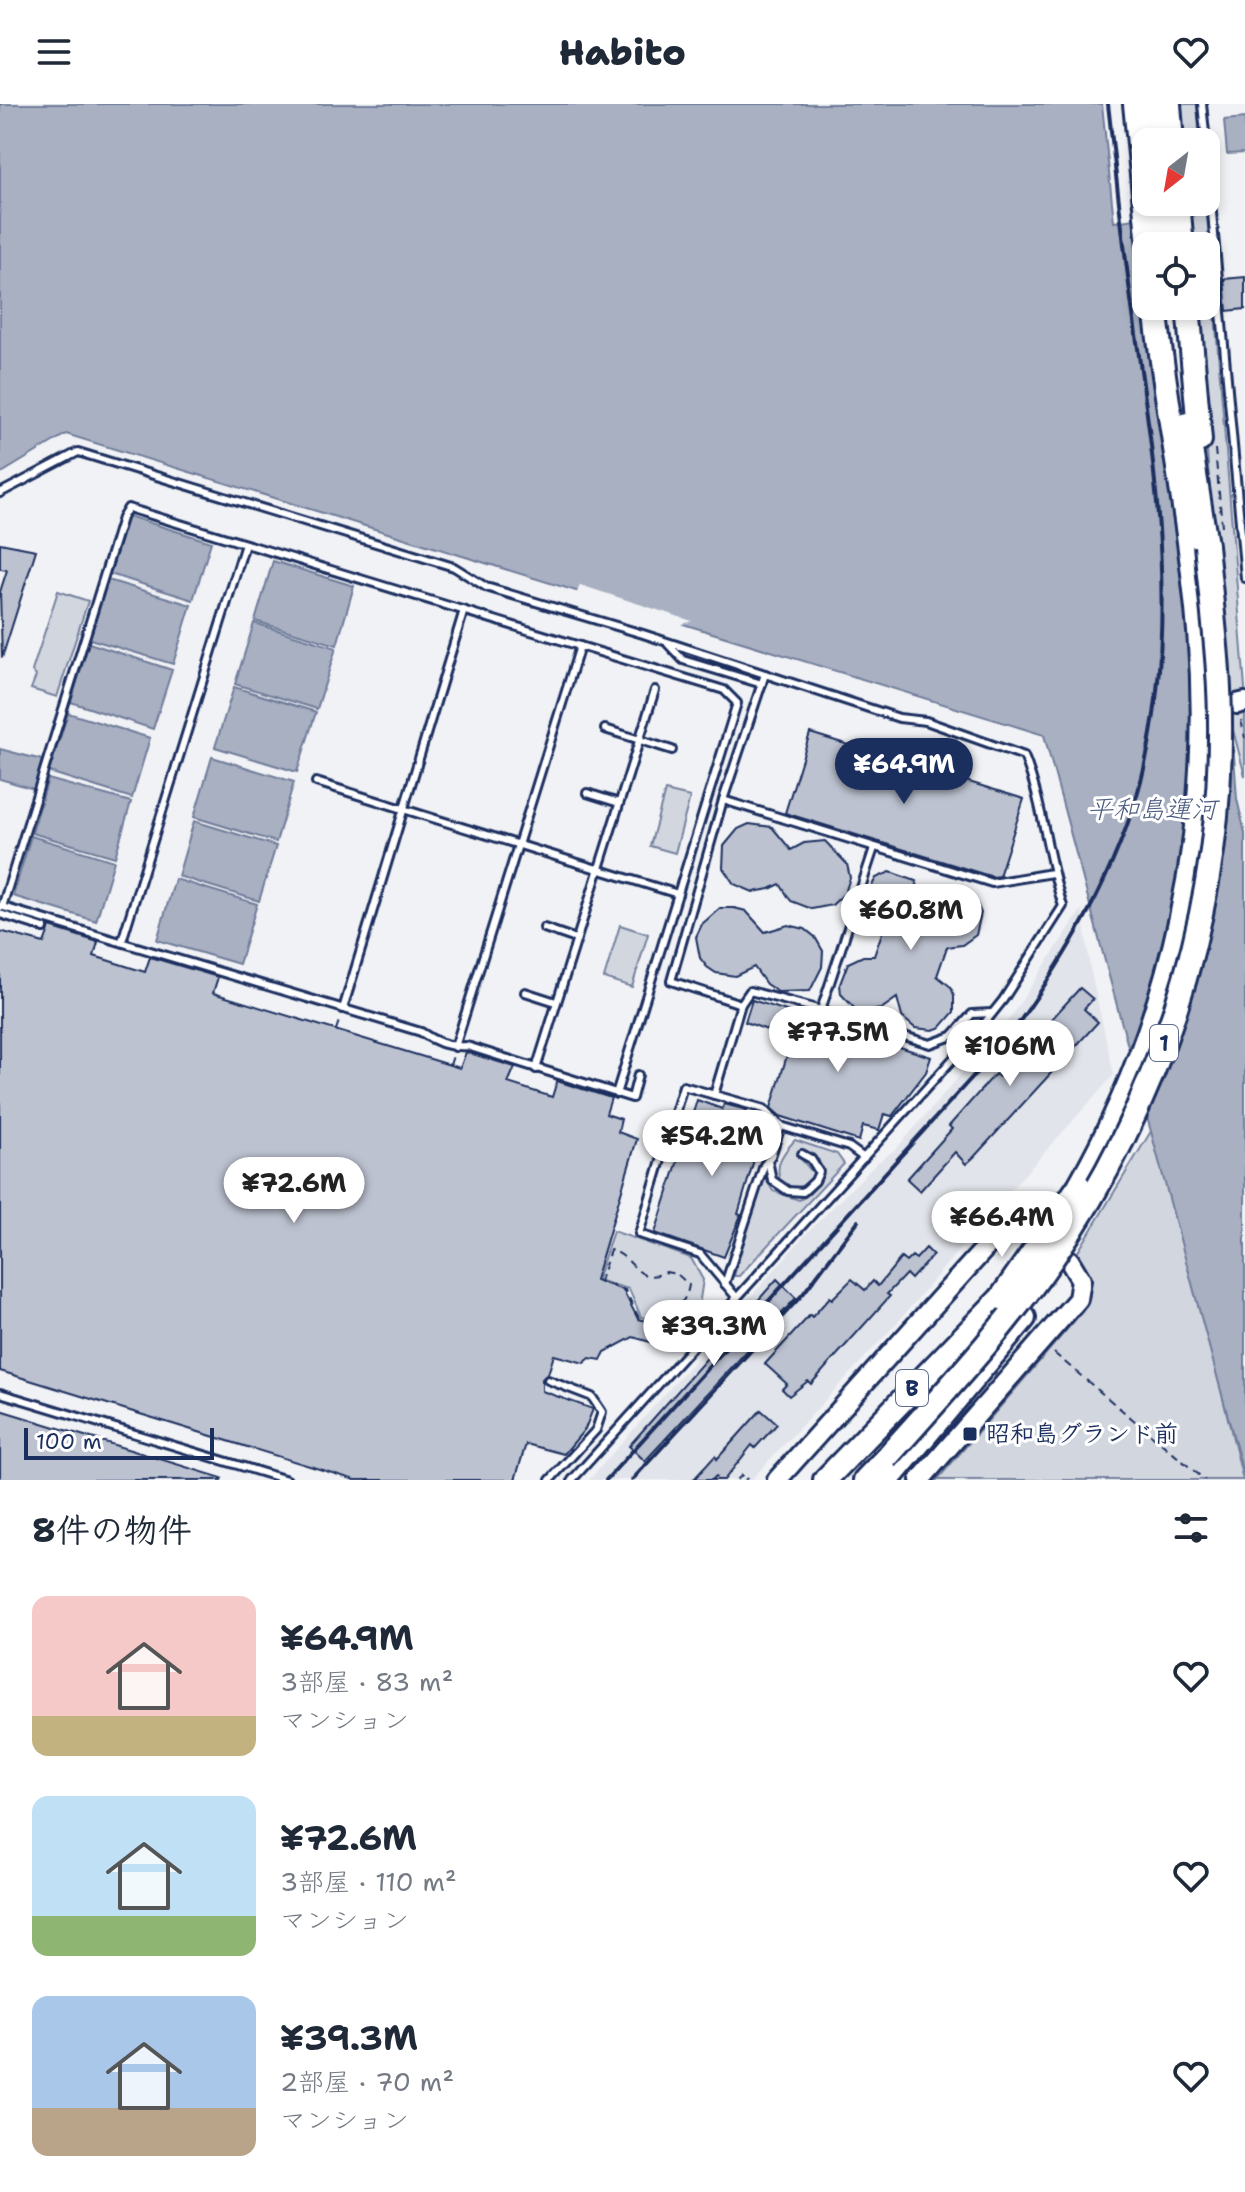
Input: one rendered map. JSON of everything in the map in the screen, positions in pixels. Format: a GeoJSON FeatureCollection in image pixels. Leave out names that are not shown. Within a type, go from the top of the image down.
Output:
{"type":"FeatureCollection","features":[{"type":"Feature","properties":{"kind":"highway"},"geometry":{"type":"LineString","coordinates":[[1135,104],[1148,232]]}},
{"type":"Feature","properties":{"kind":"highway"},"geometry":{"type":"LineString","coordinates":[[1151,104],[1153,128]]}},
{"type":"Feature","properties":{"kind":"highway"},"geometry":{"type":"LineString","coordinates":[[1169,104],[1171,128]]}},
{"type":"Feature","properties":{"kind":"highway","name":"1"},"geometry":{"type":"LineString","coordinates":[[845,1480],[946,1366],[1001,1298],[1079,1186],[1132,1077],[1169,968],[1194,840],[1203,739],[1200,644],[1190,544],[1157,320]]}},
{"type":"Feature","properties":{"kind":"highway","name":"1"},"geometry":{"type":"LineString","coordinates":[[865,1480],[997,1331],[1078,1221],[1128,1128],[1162,1047],[1181,991],[1203,897],[1218,790],[1220,738],[1214,541],[1174,320]]}},
{"type":"Feature","properties":{"kind":"highway"},"geometry":{"type":"LineString","coordinates":[[1190,320],[1214,541]]}},
{"type":"Feature","properties":{"kind":"highway","name":"B"},"geometry":{"type":"LineString","coordinates":[[888,1480],[1024,1318],[1078,1221]]}},
{"type":"Feature","properties":{"kind":"highway","name":"B"},"geometry":{"type":"LineString","coordinates":[[825,1480],[1001,1298]]}},
{"type":"Feature","properties":{"kind":"street"},"geometry":{"type":"LineString","coordinates":[[777,1480],[901,1345],[988,1242],[1004,1232],[1016,1230],[1029,1233],[1069,1260],[1079,1273],[1081,1289],[1077,1302],[920,1480]]}},
{"type":"Feature","properties":{"kind":"lane"},"geometry":{"type":"LineString","coordinates":[[1202,104],[1204,128]]}},
{"type":"Feature","properties":{"kind":"lane"},"geometry":{"type":"LineString","coordinates":[[1213,216],[1241,488],[1245,578]]}},
{"type":"Feature","properties":{"kind":"lane"},"geometry":{"type":"LineString","coordinates":[[0,493],[78,452],[454,567],[486,587],[665,641],[899,718],[926,721],[1024,756],[1034,780],[1052,873],[1063,906],[992,1013],[572,1480]]}},
{"type":"Feature","properties":{"kind":"lane"},"geometry":{"type":"LineString","coordinates":[[1,909],[122,518],[128,508],[724,690],[737,703],[616,1094]]}},
{"type":"Feature","properties":{"kind":"lane"},"geometry":{"type":"LineString","coordinates":[[122,941],[245,544]]}},
{"type":"Feature","properties":{"kind":"lane"},"geometry":{"type":"LineString","coordinates":[[343,1009],[464,610]]}},
{"type":"Feature","properties":{"kind":"lane"},"geometry":{"type":"LineString","coordinates":[[665,641],[683,660],[762,684]]}},
{"type":"Feature","properties":{"kind":"lane"},"geometry":{"type":"LineString","coordinates":[[455,1047],[580,646]]}},
{"type":"Feature","properties":{"kind":"lane"},"geometry":{"type":"LineString","coordinates":[[741,1004],[671,981],[723,800],[765,674]]}},
{"type":"Feature","properties":{"kind":"lane"},"geometry":{"type":"LineString","coordinates":[[536,1069],[655,690]]}},
{"type":"Feature","properties":{"kind":"lane"},"geometry":{"type":"LineString","coordinates":[[605,729],[672,750]]}},
{"type":"Feature","properties":{"kind":"lane"},"geometry":{"type":"LineString","coordinates":[[316,782],[678,894]]}},
{"type":"Feature","properties":{"kind":"lane"},"geometry":{"type":"LineString","coordinates":[[587,793],[619,803]]}},
{"type":"Feature","properties":{"kind":"lane"},"geometry":{"type":"LineString","coordinates":[[723,800],[992,883],[1052,873]]}},
{"type":"Feature","properties":{"kind":"lane"},"geometry":{"type":"LineString","coordinates":[[821,1010],[874,848]]}},
{"type":"Feature","properties":{"kind":"lane"},"geometry":{"type":"LineString","coordinates":[[1,909],[44,928]]}},
{"type":"Feature","properties":{"kind":"lane"},"geometry":{"type":"LineString","coordinates":[[1,909],[122,941],[421,1032],[432,1040],[455,1047],[467,1046],[616,1094],[632,1098],[638,1075]]}},
{"type":"Feature","properties":{"kind":"lane"},"geometry":{"type":"LineString","coordinates":[[544,928],[576,939]]}},
{"type":"Feature","properties":{"kind":"lane"},"geometry":{"type":"LineString","coordinates":[[714,1095],[741,1004],[750,991],[930,1044],[952,1036],[972,1014],[992,1013]]}},
{"type":"Feature","properties":{"kind":"lane"},"geometry":{"type":"LineString","coordinates":[[525,992],[556,1002]]}},
{"type":"Feature","properties":{"kind":"lane"},"geometry":{"type":"LineString","coordinates":[[737,1298],[700,1254],[639,1234],[683,1086],[764,1109],[781,1126],[849,1147],[864,1158]]}},
{"type":"Feature","properties":{"kind":"lane"},"geometry":{"type":"LineString","coordinates":[[725,1284],[781,1126]]}},
{"type":"Feature","properties":{"kind":"lane"},"geometry":{"type":"LineString","coordinates":[[768,1160],[772,1180],[788,1191],[803,1192],[815,1181],[819,1172],[811,1159],[802,1154]]}},
{"type":"Feature","properties":{"kind":"lane"},"geometry":{"type":"LineString","coordinates":[[666,1360],[675,1366]]}},
{"type":"Feature","properties":{"kind":"lane"},"geometry":{"type":"LineString","coordinates":[[548,1380],[592,1397],[602,1412],[596,1430],[550,1480]]}},
{"type":"Feature","properties":{"kind":"lane"},"geometry":{"type":"LineString","coordinates":[[0,1393],[287,1480]]}},
{"type":"Feature","properties":{"kind":"path"},"geometry":{"type":"LineString","coordinates":[[1214,541],[1215,444]]}},
{"type":"Feature","properties":{"kind":"path"},"geometry":{"type":"LineString","coordinates":[[1241,703],[1245,738]]}},
{"type":"Feature","properties":{"kind":"path"},"geometry":{"type":"LineString","coordinates":[[336,1030],[343,1009]]}},
{"type":"Feature","properties":{"kind":"path"},"geometry":{"type":"LineString","coordinates":[[664,1325],[666,1316],[683,1304],[688,1296],[689,1285],[685,1279],[666,1272],[654,1278],[645,1276],[635,1269],[627,1256],[610,1250],[600,1281],[625,1290],[639,1318],[664,1325],[692,1332],[702,1316],[706,1320]]}},
{"type":"Feature","properties":{"kind":"path"},"geometry":{"type":"LineString","coordinates":[[717,1331],[726,1340],[723,1342]]}},
{"type":"Feature","properties":{"kind":"path"},"geometry":{"type":"LineString","coordinates":[[1041,1341],[1205,1480]]}},
{"type":"Feature","properties":{"kind":"path"},"geometry":{"type":"LineString","coordinates":[[737,1480],[743,1474],[747,1478],[745,1480]]}},
{"type":"Feature","properties":{"kind":"path"},"geometry":{"type":"LineString","coordinates":[[712,1480],[716,1476],[721,1480]]}},
{"type":"Feature","properties":{"kind":"shaded area"},"geometry":{"type":"Polygon","coordinates":[[[1179,104],[1197,104],[1199,128],[1181,128],[1179,104]]]}},
{"type":"Feature","properties":{"kind":"shaded area"},"geometry":{"type":"Polygon","coordinates":[[[1188,216],[1207,216],[1208,232],[1190,232],[1188,216]]]}},
{"type":"Feature","properties":{"kind":"shaded area"},"geometry":{"type":"Polygon","coordinates":[[[1197,320],[1215,320],[1245,688],[1245,776],[1226,703],[1197,320]]]}},
{"type":"Feature","properties":{"kind":"shaded area"},"geometry":{"type":"Polygon","coordinates":[[[58,591],[88,601],[57,697],[31,689],[36,676],[32,671],[58,591]]]}},
{"type":"Feature","properties":{"kind":"shaded area"},"geometry":{"type":"Polygon","coordinates":[[[665,791],[690,797],[675,853],[650,846],[665,791]]]}},
{"type":"Feature","properties":{"kind":"shaded area"},"geometry":{"type":"Polygon","coordinates":[[[1082,909],[1090,968],[1114,1075],[990,1213],[897,1323],[751,1480],[589,1480],[806,1234],[878,1162],[896,1149],[1010,1018],[1082,909]]]}},
{"type":"Feature","properties":{"kind":"shaded area"},"geometry":{"type":"Polygon","coordinates":[[[620,925],[648,934],[632,987],[604,978],[620,925]]]}},
{"type":"Feature","properties":{"kind":"shaded area"},"geometry":{"type":"Polygon","coordinates":[[[1156,1123],[1243,1480],[937,1480],[1083,1311],[1088,1282],[1076,1255],[1156,1123]]]}},
{"type":"Feature","properties":{"kind":"shaded area"},"geometry":{"type":"Polygon","coordinates":[[[795,1140],[837,1154],[844,1164],[739,1276],[734,1276],[759,1184],[764,1176],[773,1191],[799,1200],[817,1184],[819,1160],[804,1151],[800,1158],[814,1174],[801,1186],[782,1187],[780,1162],[795,1140]]]}},
{"type":"Feature","properties":{"kind":"shaded area"},"geometry":{"type":"Polygon","coordinates":[[[613,1231],[691,1258],[703,1280],[698,1312],[703,1319],[694,1331],[641,1317],[629,1289],[597,1280],[613,1231]]]}},
{"type":"Feature","properties":{"kind":"water","name":"平和島運河"},"geometry":{"type":"Polygon","coordinates":[[[0,104],[1102,104],[1114,222],[1154,216],[1182,216],[1163,232],[1132,232],[1132,320],[1149,320],[1232,727],[1237,799],[1245,833],[1245,1480],[1044,735],[66,434],[0,474],[0,104]]]}},
{"type":"Feature","properties":{"kind":"water"},"geometry":{"type":"Polygon","coordinates":[[[1245,118],[1245,153],[1227,154],[1224,120],[1245,118]]]}},
{"type":"Feature","properties":{"kind":"water"},"geometry":{"type":"Polygon","coordinates":[[[128,516],[211,542],[193,600],[110,574],[128,516]]]}},
{"type":"Feature","properties":{"kind":"water"},"geometry":{"type":"Polygon","coordinates":[[[273,561],[354,586],[337,645],[255,621],[273,561]]]}},
{"type":"Feature","properties":{"kind":"water"},"geometry":{"type":"Polygon","coordinates":[[[108,580],[191,605],[173,664],[90,639],[108,580]]]}},
{"type":"Feature","properties":{"kind":"water"},"geometry":{"type":"Polygon","coordinates":[[[254,623],[336,648],[317,709],[235,684],[254,623]]]}},
{"type":"Feature","properties":{"kind":"water"},"geometry":{"type":"Polygon","coordinates":[[[89,643],[172,670],[153,729],[71,702],[89,643]]]}},
{"type":"Feature","properties":{"kind":"water"},"geometry":{"type":"Polygon","coordinates":[[[234,687],[316,712],[297,772],[215,747],[234,687]]]}},
{"type":"Feature","properties":{"kind":"water"},"geometry":{"type":"Polygon","coordinates":[[[68,713],[150,738],[132,798],[49,772],[68,713]]]}},
{"type":"Feature","properties":{"kind":"water"},"geometry":{"type":"Polygon","coordinates":[[[0,749],[42,760],[34,789],[0,779],[0,749]]]}},
{"type":"Feature","properties":{"kind":"water"},"geometry":{"type":"Polygon","coordinates":[[[212,757],[294,782],[276,842],[194,817],[212,757]]]}},
{"type":"Feature","properties":{"kind":"water"},"geometry":{"type":"Polygon","coordinates":[[[48,779],[131,802],[115,857],[32,833],[48,779]]]}},
{"type":"Feature","properties":{"kind":"water"},"geometry":{"type":"Polygon","coordinates":[[[194,821],[276,846],[259,901],[178,876],[194,821]]]}},
{"type":"Feature","properties":{"kind":"water"},"geometry":{"type":"Polygon","coordinates":[[[31,836],[114,861],[96,921],[13,896],[31,836]]]}},
{"type":"Feature","properties":{"kind":"water"},"geometry":{"type":"Polygon","coordinates":[[[175,879],[257,904],[239,964],[157,940],[175,879]]]}},
{"type":"Feature","properties":{"kind":"pier"},"geometry":{"type":"Polygon","coordinates":[[[580,585],[692,621],[677,626],[576,595],[580,585]]]}},
{"type":"Feature","properties":{"kind":"building"},"geometry":{"type":"Polygon","coordinates":[[[1245,277],[1245,309],[1227,311],[1224,279],[1245,277]]]}},
{"type":"Feature","properties":{"kind":"building"},"geometry":{"type":"Polygon","coordinates":[[[0,543],[36,550],[2,658],[0,592],[7,570],[0,569],[0,543]]]}},
{"type":"Feature","properties":{"kind":"building"},"geometry":{"type":"Polygon","coordinates":[[[810,733],[1024,799],[999,876],[993,877],[785,813],[810,733]]]}},
{"type":"Feature","properties":{"kind":"building"},"geometry":{"type":"Polygon","coordinates":[[[749,824],[772,827],[791,850],[804,843],[825,841],[847,864],[850,878],[845,893],[832,905],[812,909],[791,901],[780,884],[753,892],[734,884],[723,868],[724,846],[738,829],[749,824]]]}},
{"type":"Feature","properties":{"kind":"building"},"geometry":{"type":"Polygon","coordinates":[[[890,872],[916,881],[924,904],[940,893],[959,891],[977,904],[981,913],[976,935],[962,945],[947,947],[937,976],[951,987],[954,1012],[941,1027],[933,1030],[915,1028],[902,1017],[897,998],[881,1009],[864,1012],[855,1009],[841,994],[840,984],[848,963],[863,956],[874,956],[884,927],[868,911],[868,893],[876,878],[890,872]]]}},
{"type":"Feature","properties":{"kind":"building"},"geometry":{"type":"Polygon","coordinates":[[[720,908],[746,911],[765,932],[788,925],[805,929],[815,937],[823,951],[822,967],[810,991],[778,992],[766,984],[754,967],[735,976],[716,973],[707,967],[700,958],[696,937],[702,924],[720,908]]]}},
{"type":"Feature","properties":{"kind":"building"},"geometry":{"type":"Polygon","coordinates":[[[50,927],[98,942],[94,956],[145,972],[150,957],[218,977],[213,993],[460,1068],[466,1052],[515,1067],[508,1083],[552,1097],[557,1081],[611,1098],[606,1114],[621,1119],[618,1132],[637,1139],[595,1280],[623,1290],[638,1319],[677,1329],[671,1348],[633,1337],[605,1352],[601,1360],[590,1358],[584,1363],[554,1355],[548,1374],[542,1379],[542,1391],[593,1409],[585,1429],[564,1454],[526,1444],[515,1480],[355,1480],[0,1371],[0,931],[44,943],[50,927]]]}},
{"type":"Feature","properties":{"kind":"building"},"geometry":{"type":"Polygon","coordinates":[[[1080,988],[1093,999],[1084,1009],[1098,1022],[974,1157],[966,1164],[955,1152],[920,1191],[907,1179],[995,1074],[999,1077],[1080,988]]]}},
{"type":"Feature","properties":{"kind":"building"},"geometry":{"type":"Polygon","coordinates":[[[752,1000],[931,1057],[926,1072],[892,1116],[884,1114],[879,1130],[863,1126],[859,1141],[780,1116],[771,1108],[792,1039],[745,1022],[752,1000]]]}},
{"type":"Feature","properties":{"kind":"building"},"geometry":{"type":"Polygon","coordinates":[[[697,1100],[722,1109],[724,1104],[747,1110],[746,1116],[766,1123],[762,1135],[768,1137],[763,1155],[756,1153],[738,1214],[741,1215],[724,1257],[655,1233],[697,1100]]]}},
{"type":"Feature","properties":{"kind":"building"},"geometry":{"type":"Polygon","coordinates":[[[926,1248],[933,1255],[911,1279],[906,1274],[811,1384],[808,1381],[789,1396],[782,1389],[787,1384],[765,1364],[810,1315],[812,1317],[852,1279],[865,1290],[873,1281],[878,1286],[901,1258],[906,1262],[912,1256],[916,1259],[926,1248]]]}},
{"type":"Feature","properties":{"kind":"building"},"geometry":{"type":"Polygon","coordinates":[[[777,1279],[796,1298],[645,1461],[629,1446],[777,1279]]]}},
{"type":"Feature","properties":{"kind":"building"},"geometry":{"type":"Polygon","coordinates":[[[0,1410],[222,1478],[0,1480],[0,1410]]]}},
{"type":"Feature","properties":{"kind":"building"},"geometry":{"type":"Polygon","coordinates":[[[761,1410],[777,1424],[755,1448],[752,1445],[724,1480],[693,1480],[715,1456],[717,1459],[761,1410]]]}},
{"type":"Feature","properties":{"kind":"railway"},"geometry":{"type":"LineString","coordinates":[[606,1480],[1007,1039],[1069,947],[1119,847],[1142,777],[1153,719],[1160,661],[1162,603],[1156,488],[1108,104]]}},
{"type":"Feature","properties":{"kind":"railway"},"geometry":{"type":"LineString","coordinates":[[632,1480],[803,1294],[858,1221]]}},
{"type":"Feature","properties":{"kind":"place","name":"昭和島グランド前"},"geometry":{"type":"Point","coordinates":[970,1434]}}]}
